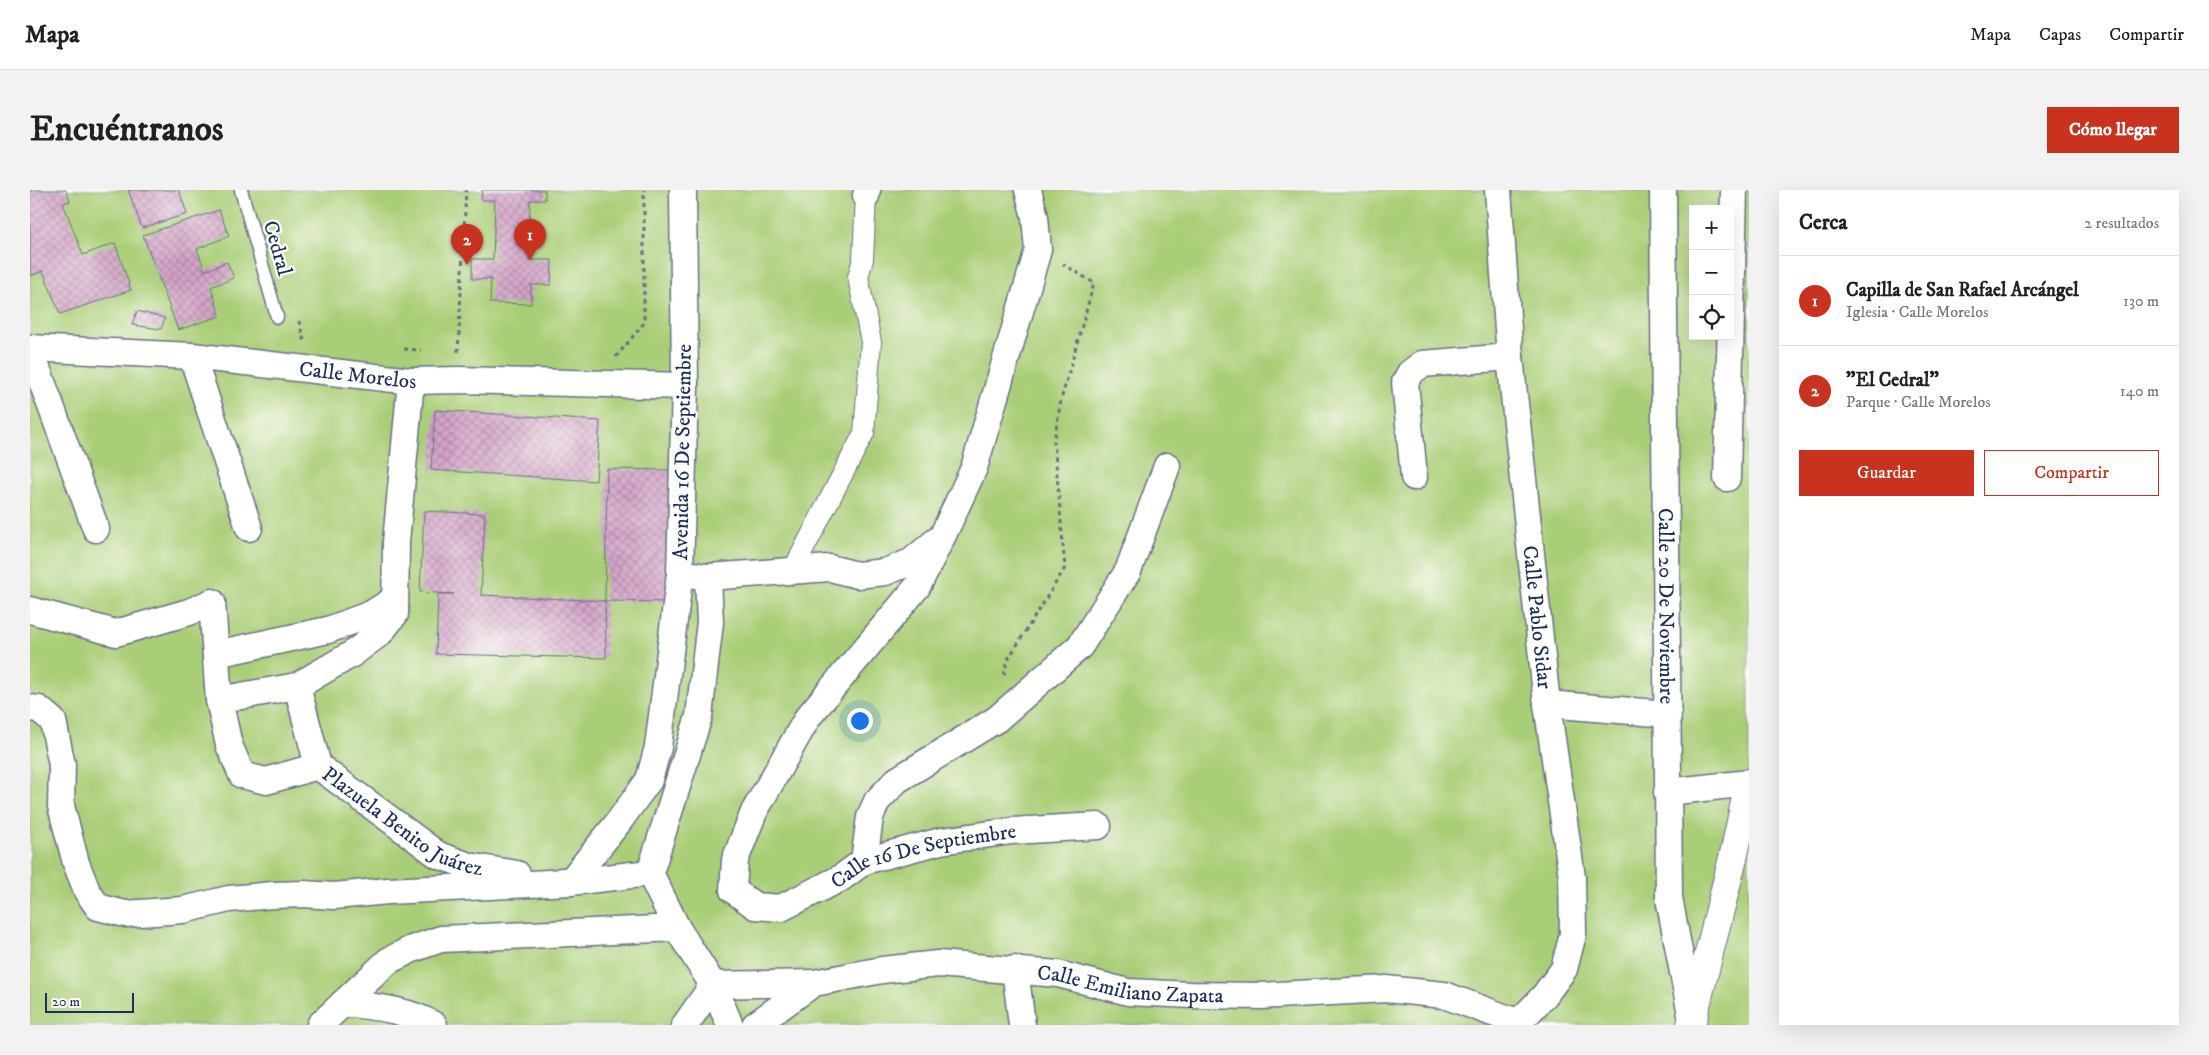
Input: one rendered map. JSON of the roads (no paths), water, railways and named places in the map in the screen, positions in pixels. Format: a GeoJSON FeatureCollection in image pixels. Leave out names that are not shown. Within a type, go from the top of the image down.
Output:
{"type":"FeatureCollection","features":[{"type":"Feature","properties":{"kind":"street","name":"Avenida 16 De Septiembre"},"geometry":{"type":"LineString","coordinates":[[650,873],[699,716],[710,622],[708,577],[680,573],[685,386],[684,190]]}},
{"type":"Feature","properties":{"kind":"street"},"geometry":{"type":"LineString","coordinates":[[708,577],[830,568],[857,575],[885,572],[911,562],[943,535],[974,468],[1038,250],[1035,217],[1028,190]]}},
{"type":"Feature","properties":{"kind":"street","name":"Calle Pablo Sidar"},"geometry":{"type":"LineString","coordinates":[[1498,190],[1510,357],[1548,704],[1572,877],[1573,934],[1564,969],[1544,996],[1517,1023]]}},
{"type":"Feature","properties":{"kind":"street","name":"Calle 20 De Noviembre"},"geometry":{"type":"LineString","coordinates":[[1662,190],[1669,898],[1691,1023]]}},
{"type":"Feature","properties":{"kind":"street"},"geometry":{"type":"LineString","coordinates":[[1727,478],[1734,190]]}},
{"type":"Feature","properties":{"kind":"street"},"geometry":{"type":"LineString","coordinates":[[793,570],[864,433],[871,342],[858,277],[863,259],[867,193]]}},
{"type":"Feature","properties":{"kind":"street","name":"Calle Morelos"},"geometry":{"type":"LineString","coordinates":[[30,349],[192,356],[411,381],[459,380],[685,386]]}},
{"type":"Feature","properties":{"kind":"street"},"geometry":{"type":"LineString","coordinates":[[30,349],[96,529]]}},
{"type":"Feature","properties":{"kind":"street"},"geometry":{"type":"LineString","coordinates":[[192,356],[249,528]]}},
{"type":"Feature","properties":{"kind":"street"},"geometry":{"type":"LineString","coordinates":[[1414,477],[1405,382],[1410,372],[1422,364],[1510,357]]}},
{"type":"Feature","properties":{"kind":"street"},"geometry":{"type":"LineString","coordinates":[[220,700],[297,686],[352,654],[380,633],[395,614],[396,542],[411,381]]}},
{"type":"Feature","properties":{"kind":"street"},"geometry":{"type":"LineString","coordinates":[[864,861],[870,817],[877,802],[897,780],[997,719],[1080,646],[1128,571],[1166,466]]}},
{"type":"Feature","properties":{"kind":"street","name":"Calle 16 De Septiembre"},"geometry":{"type":"LineString","coordinates":[[943,535],[917,587],[808,717],[754,812],[735,860],[732,890],[755,906],[781,908],[841,878],[864,861],[941,841],[1012,831],[1098,826]]}},
{"type":"Feature","properties":{"kind":"street"},"geometry":{"type":"LineString","coordinates":[[30,708],[39,709],[53,721],[62,765],[61,806],[76,863],[87,891],[98,907],[125,914],[182,910],[229,899],[273,895],[304,894],[334,896],[388,891],[570,882],[617,824],[649,780],[658,747],[680,573]]}},
{"type":"Feature","properties":{"kind":"street"},"geometry":{"type":"LineString","coordinates":[[216,654],[328,630],[371,614],[395,599]]}},
{"type":"Feature","properties":{"kind":"street"},"geometry":{"type":"LineString","coordinates":[[30,610],[116,633],[189,612],[212,602],[220,700],[229,745],[242,775],[266,781],[318,766]]}},
{"type":"Feature","properties":{"kind":"street","name":"Plazuela Benito Juárez"},"geometry":{"type":"LineString","coordinates":[[297,686],[318,766],[438,855],[469,866],[570,882],[650,873]]}},
{"type":"Feature","properties":{"kind":"street"},"geometry":{"type":"LineString","coordinates":[[1548,704],[1668,714]]}},
{"type":"Feature","properties":{"kind":"street"},"geometry":{"type":"LineString","coordinates":[[1667,792],[1749,783],[1735,850],[1691,1023]]}},
{"type":"Feature","properties":{"kind":"street"},"geometry":{"type":"LineString","coordinates":[[650,873],[677,928],[713,985],[730,1025]]}},
{"type":"Feature","properties":{"kind":"street"},"geometry":{"type":"LineString","coordinates":[[320,1025],[388,961],[441,938],[677,928]]}},
{"type":"Feature","properties":{"kind":"street","name":"Calle Emiliano Zapata"},"geometry":{"type":"LineString","coordinates":[[756,1025],[814,983],[882,970],[938,964],[1058,974],[1128,992],[1261,996],[1386,989],[1444,995],[1517,1023]]}},
{"type":"Feature","properties":{"kind":"street"},"geometry":{"type":"LineString","coordinates":[[1015,969],[1022,1025]]}},
{"type":"Feature","properties":{"kind":"street"},"geometry":{"type":"LineString","coordinates":[[713,985],[814,983]]}},
{"type":"Feature","properties":{"kind":"street"},"geometry":{"type":"LineString","coordinates":[[685,1025],[713,985]]}},
{"type":"Feature","properties":{"kind":"street"},"geometry":{"type":"LineString","coordinates":[[343,1003],[383,1008],[420,1017],[434,1025]]}},
{"type":"Feature","properties":{"kind":"lane","name":"Cedral"},"geometry":{"type":"LineString","coordinates":[[241,190],[277,317]]}},
{"type":"Feature","properties":{"kind":"place","name":"Capilla de San Rafael Arcángel"},"geometry":{"type":"Point","coordinates":[530,260]}},
{"type":"Feature","properties":{"kind":"place","name":"\"El Cedral\""},"geometry":{"type":"Point","coordinates":[467,265]}}]}
